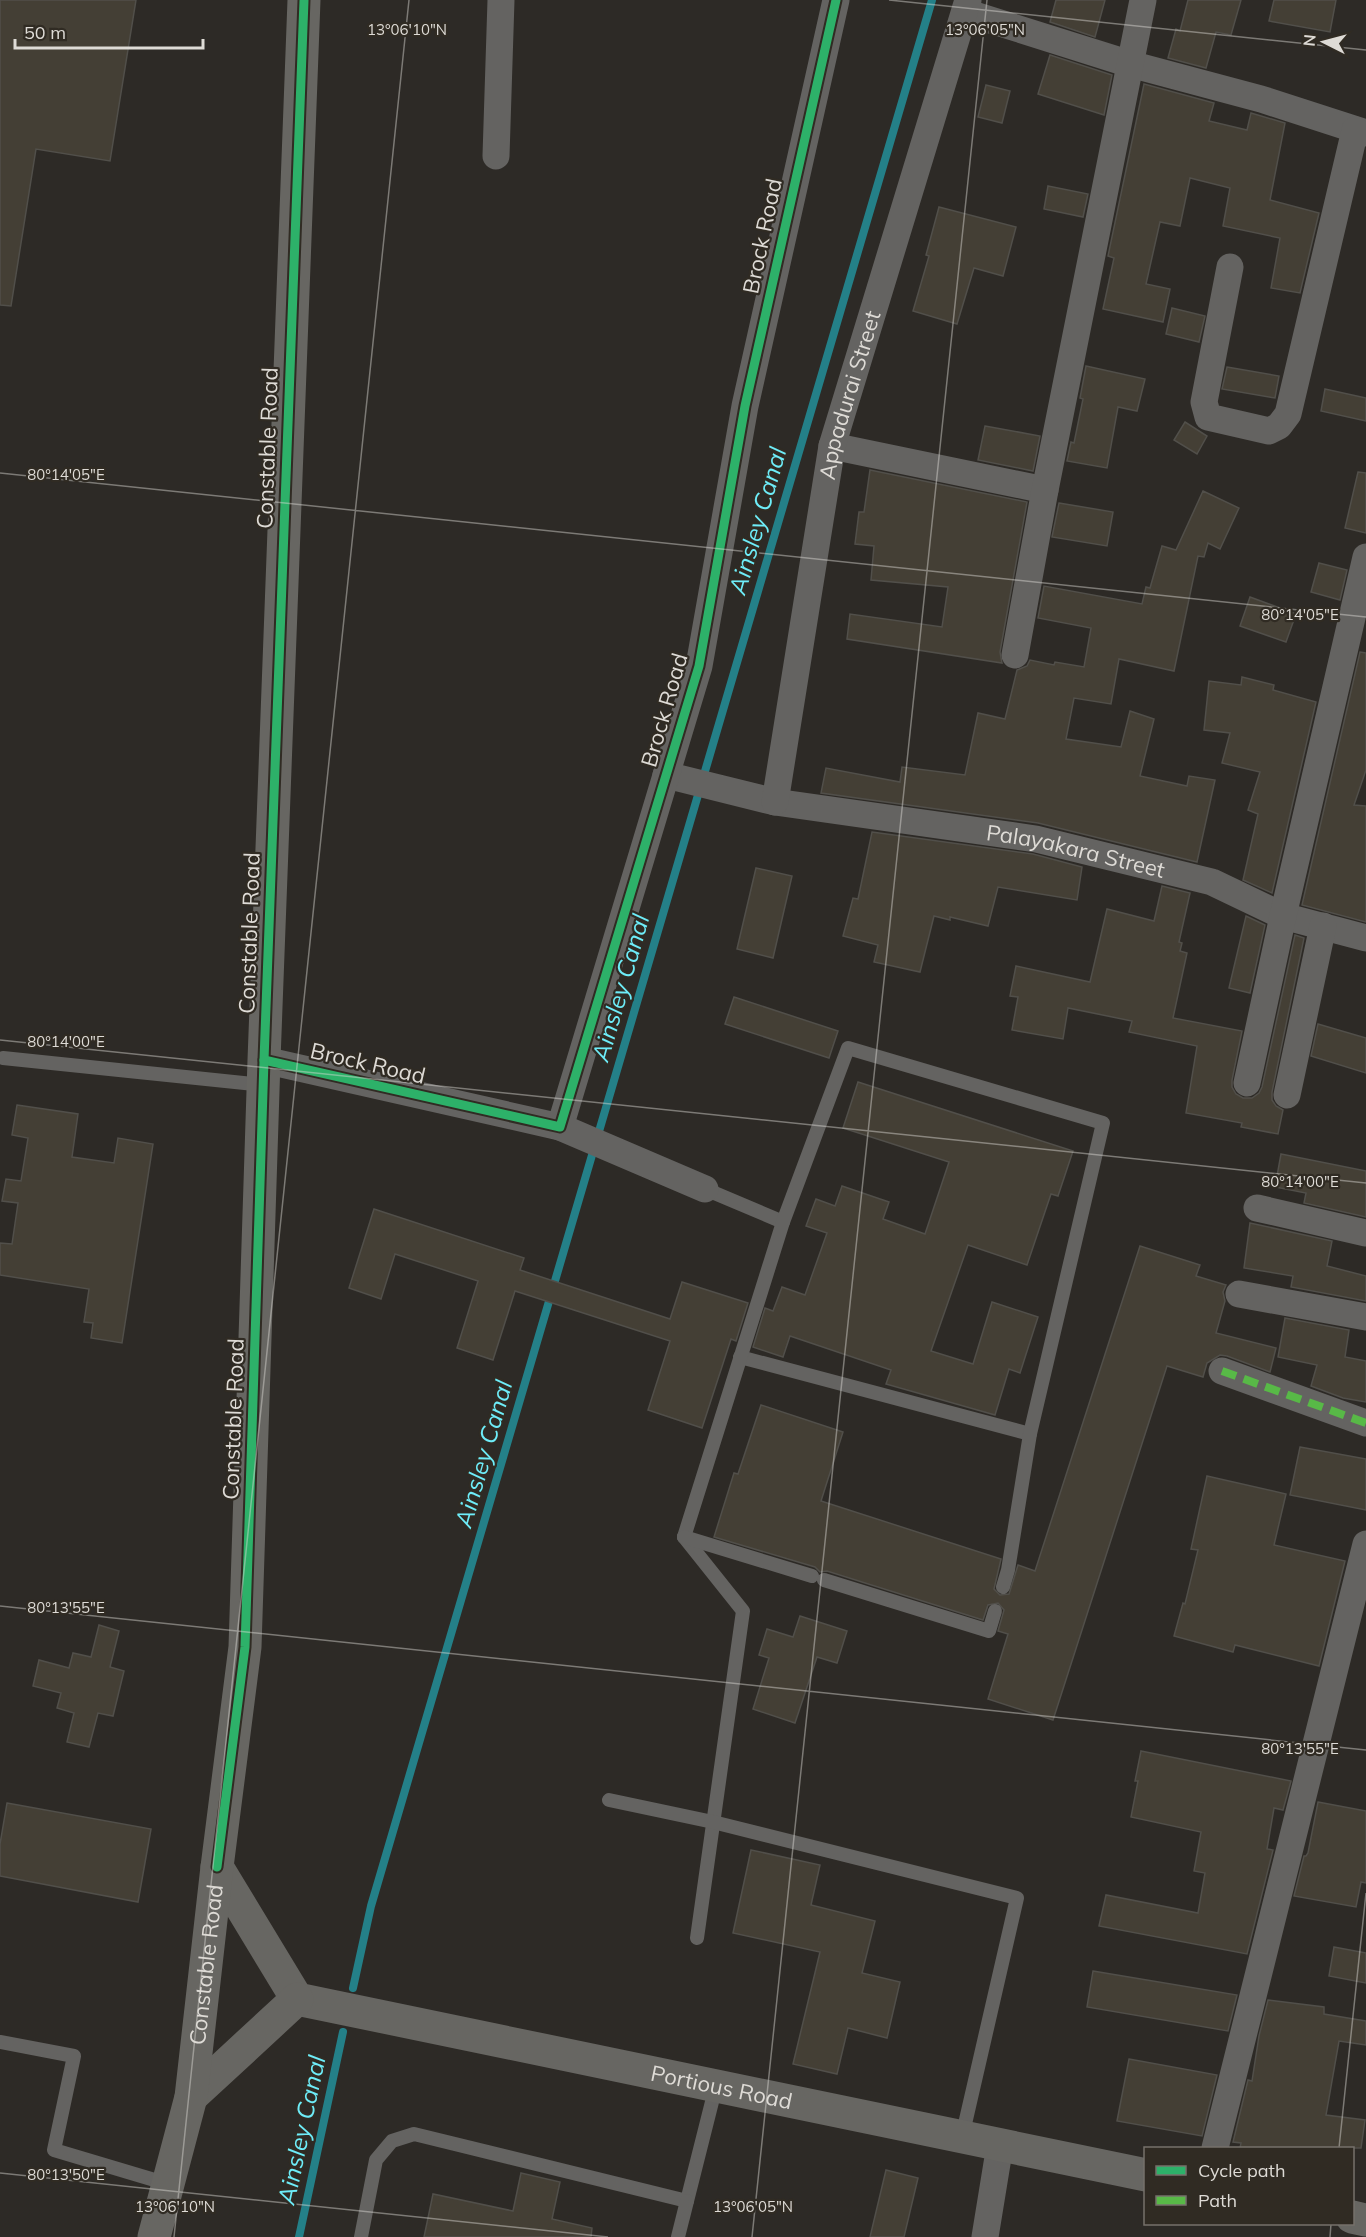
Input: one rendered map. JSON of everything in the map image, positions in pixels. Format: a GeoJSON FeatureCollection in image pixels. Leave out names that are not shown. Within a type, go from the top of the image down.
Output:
{"type":"FeatureCollection","features":[{"type":"Feature","properties":{"kind":"street","name":"Constable Road"},"geometry":{"type":"LineString","coordinates":[[154,2237],[191,2097],[245,1647],[263,1072],[304,0]]}},
{"type":"Feature","properties":{"kind":"street"},"geometry":{"type":"LineString","coordinates":[[496,156],[501,0]]}},
{"type":"Feature","properties":{"kind":"street","name":"Brock Road"},"geometry":{"type":"LineString","coordinates":[[263,1072],[560,1126],[699,666],[745,406],[836,0]]}},
{"type":"Feature","properties":{"kind":"street"},"geometry":{"type":"LineString","coordinates":[[1015,655],[1045,490],[1143,0]]}},
{"type":"Feature","properties":{"kind":"street"},"geometry":{"type":"LineString","coordinates":[[967,6],[1130,64],[1261,99],[1361,132],[1288,414],[1279,426],[1269,431],[1208,417],[1204,402],[1230,267]]}},
{"type":"Feature","properties":{"kind":"street","name":"Appadurai Street"},"geometry":{"type":"LineString","coordinates":[[775,802],[832,446],[967,6]]}},
{"type":"Feature","properties":{"kind":"street"},"geometry":{"type":"LineString","coordinates":[[832,446],[1045,490]]}},
{"type":"Feature","properties":{"kind":"street"},"geometry":{"type":"LineString","coordinates":[[1247,1083],[1366,557]]}},
{"type":"Feature","properties":{"kind":"street","name":"Palayakara Street"},"geometry":{"type":"LineString","coordinates":[[666,775],[775,802],[1036,839],[1212,882],[1283,916],[1366,938]]}},
{"type":"Feature","properties":{"kind":"street"},"geometry":{"type":"LineString","coordinates":[[1287,1095],[1323,927]]}},
{"type":"Feature","properties":{"kind":"street"},"geometry":{"type":"LineString","coordinates":[[560,1126],[705,1189]]}},
{"type":"Feature","properties":{"kind":"street"},"geometry":{"type":"LineString","coordinates":[[1257,1208],[1366,1233]]}},
{"type":"Feature","properties":{"kind":"street"},"geometry":{"type":"LineString","coordinates":[[1239,1294],[1366,1317]]}},
{"type":"Feature","properties":{"kind":"street"},"geometry":{"type":"LineString","coordinates":[[1222,1371],[1366,1422]]}},
{"type":"Feature","properties":{"kind":"street"},"geometry":{"type":"LineString","coordinates":[[1215,2147],[1366,1544]]}},
{"type":"Feature","properties":{"kind":"street"},"geometry":{"type":"LineString","coordinates":[[191,2097],[297,1999],[217,1867]]}},
{"type":"Feature","properties":{"kind":"street","name":"Portious Road"},"geometry":{"type":"LineString","coordinates":[[297,1999],[1144,2175]]}},
{"type":"Feature","properties":{"kind":"street"},"geometry":{"type":"LineString","coordinates":[[985,2237],[1000,2145]]}},
{"type":"Feature","properties":{"kind":"lane"},"geometry":{"type":"LineString","coordinates":[[684,1537],[783,1222],[848,1048],[1103,1123],[1030,1434],[1008,1570],[1003,1587]]}},
{"type":"Feature","properties":{"kind":"lane"},"geometry":{"type":"LineString","coordinates":[[3,1058],[263,1072]]}},
{"type":"Feature","properties":{"kind":"lane"},"geometry":{"type":"LineString","coordinates":[[705,1189],[783,1222]]}},
{"type":"Feature","properties":{"kind":"lane"},"geometry":{"type":"LineString","coordinates":[[740,1357],[1030,1434]]}},
{"type":"Feature","properties":{"kind":"lane"},"geometry":{"type":"LineString","coordinates":[[684,1537],[989,1631],[995,1611]]}},
{"type":"Feature","properties":{"kind":"lane"},"geometry":{"type":"LineString","coordinates":[[684,1537],[742,1611],[697,1938]]}},
{"type":"Feature","properties":{"kind":"lane"},"geometry":{"type":"LineString","coordinates":[[609,1800],[713,1822],[1017,1898],[962,2137]]}},
{"type":"Feature","properties":{"kind":"lane"},"geometry":{"type":"LineString","coordinates":[[0,2042],[74,2056],[54,2150],[168,2184]]}},
{"type":"Feature","properties":{"kind":"lane"},"geometry":{"type":"LineString","coordinates":[[678,2237],[716,2086]]}},
{"type":"Feature","properties":{"kind":"lane"},"geometry":{"type":"LineString","coordinates":[[361,2237],[376,2160],[392,2141],[414,2134],[687,2201]]}},
{"type":"Feature","properties":{"kind":"building"},"geometry":{"type":"Polygon","coordinates":[[[0,0],[136,0],[110,161],[36,149],[11,306],[0,305],[0,0]]]}},
{"type":"Feature","properties":{"kind":"building"},"geometry":{"type":"Polygon","coordinates":[[[1056,0],[1105,0],[1095,37],[1050,22],[1056,0]]]}},
{"type":"Feature","properties":{"kind":"building"},"geometry":{"type":"Polygon","coordinates":[[[1188,0],[1241,0],[1231,35],[1216,32],[1206,68],[1168,58],[1176,29],[1180,31],[1188,0]]]}},
{"type":"Feature","properties":{"kind":"building"},"geometry":{"type":"Polygon","coordinates":[[[1274,0],[1336,0],[1330,32],[1269,21],[1274,0]]]}},
{"type":"Feature","properties":{"kind":"building"},"geometry":{"type":"Polygon","coordinates":[[[1050,55],[1112,75],[1104,115],[1038,94],[1050,55]]]}},
{"type":"Feature","properties":{"kind":"building"},"geometry":{"type":"Polygon","coordinates":[[[1144,84],[1214,103],[1209,121],[1247,130],[1251,113],[1285,123],[1270,200],[1319,213],[1300,293],[1271,288],[1280,238],[1223,226],[1230,188],[1190,178],[1180,226],[1160,222],[1146,284],[1170,289],[1163,322],[1103,309],[1114,258],[1108,256],[1144,84]]]}},
{"type":"Feature","properties":{"kind":"building"},"geometry":{"type":"Polygon","coordinates":[[[986,85],[1010,91],[1002,123],[978,117],[986,85]]]}},
{"type":"Feature","properties":{"kind":"building"},"geometry":{"type":"Polygon","coordinates":[[[1048,186],[1088,194],[1083,217],[1044,209],[1048,186]]]}},
{"type":"Feature","properties":{"kind":"building"},"geometry":{"type":"Polygon","coordinates":[[[939,207],[1016,227],[1003,276],[974,268],[957,324],[913,311],[929,256],[926,255],[939,207]]]}},
{"type":"Feature","properties":{"kind":"building"},"geometry":{"type":"Polygon","coordinates":[[[1172,308],[1205,316],[1199,342],[1166,334],[1172,308]]]}},
{"type":"Feature","properties":{"kind":"building"},"geometry":{"type":"Polygon","coordinates":[[[1086,366],[1145,379],[1137,411],[1118,407],[1107,468],[1067,461],[1071,442],[1074,443],[1083,399],[1080,398],[1086,366]]]}},
{"type":"Feature","properties":{"kind":"building"},"geometry":{"type":"Polygon","coordinates":[[[1227,367],[1279,376],[1275,398],[1222,389],[1227,367]]]}},
{"type":"Feature","properties":{"kind":"building"},"geometry":{"type":"Polygon","coordinates":[[[1325,389],[1366,398],[1366,421],[1321,411],[1325,389]]]}},
{"type":"Feature","properties":{"kind":"building"},"geometry":{"type":"Polygon","coordinates":[[[1185,422],[1207,436],[1197,454],[1174,440],[1185,422]]]}},
{"type":"Feature","properties":{"kind":"building"},"geometry":{"type":"Polygon","coordinates":[[[985,426],[1040,436],[1033,471],[978,460],[985,426]]]}},
{"type":"Feature","properties":{"kind":"building"},"geometry":{"type":"Polygon","coordinates":[[[870,470],[1027,502],[1000,652],[1002,663],[847,639],[850,614],[942,627],[948,587],[871,580],[874,546],[855,544],[859,512],[864,512],[870,470]]]}},
{"type":"Feature","properties":{"kind":"building"},"geometry":{"type":"Polygon","coordinates":[[[1358,472],[1366,473],[1366,533],[1345,528],[1358,472]]]}},
{"type":"Feature","properties":{"kind":"building"},"geometry":{"type":"Polygon","coordinates":[[[1203,491],[1239,508],[1220,549],[1208,543],[1204,557],[1198,556],[1174,671],[1119,659],[1111,704],[1074,698],[1066,739],[1121,747],[1130,711],[1154,719],[1140,776],[1187,786],[1189,776],[1215,780],[1197,862],[1038,823],[821,793],[826,768],[900,782],[902,767],[965,775],[978,713],[1005,719],[1017,670],[1027,666],[1030,660],[1054,665],[1055,662],[1084,667],[1091,628],[1038,618],[1044,586],[1142,604],[1146,587],[1150,588],[1162,546],[1176,550],[1203,491]]]}},
{"type":"Feature","properties":{"kind":"building"},"geometry":{"type":"Polygon","coordinates":[[[1059,503],[1113,512],[1107,546],[1052,537],[1059,503]]]}},
{"type":"Feature","properties":{"kind":"building"},"geometry":{"type":"Polygon","coordinates":[[[1319,563],[1347,570],[1340,600],[1311,592],[1319,563]]]}},
{"type":"Feature","properties":{"kind":"building"},"geometry":{"type":"Polygon","coordinates":[[[1250,597],[1296,614],[1286,642],[1240,626],[1250,597]]]}},
{"type":"Feature","properties":{"kind":"building"},"geometry":{"type":"Polygon","coordinates":[[[1360,652],[1366,653],[1366,770],[1354,805],[1366,806],[1366,922],[1302,905],[1360,652]]]}},
{"type":"Feature","properties":{"kind":"building"},"geometry":{"type":"Polygon","coordinates":[[[1242,677],[1274,685],[1273,690],[1316,702],[1272,893],[1243,880],[1258,814],[1248,810],[1260,772],[1222,763],[1230,733],[1204,730],[1209,681],[1241,685],[1242,677]]]}},
{"type":"Feature","properties":{"kind":"building"},"geometry":{"type":"Polygon","coordinates":[[[872,832],[1033,854],[1082,867],[1077,900],[998,887],[988,926],[950,917],[950,920],[934,916],[920,972],[874,962],[878,945],[843,936],[853,898],[858,899],[872,832]]]}},
{"type":"Feature","properties":{"kind":"building"},"geometry":{"type":"Polygon","coordinates":[[[756,868],[792,876],[773,958],[737,949],[756,868]]]}},
{"type":"Feature","properties":{"kind":"building"},"geometry":{"type":"Polygon","coordinates":[[[1162,886],[1190,893],[1179,942],[1182,943],[1180,951],[1187,953],[1173,1018],[1242,1031],[1232,1087],[1236,1094],[1243,1098],[1252,1098],[1259,1093],[1262,1087],[1295,935],[1304,938],[1272,1092],[1272,1100],[1283,1110],[1278,1134],[1241,1127],[1242,1123],[1186,1113],[1197,1046],[1129,1032],[1132,1021],[1068,1008],[1063,1039],[1012,1030],[1018,997],[1010,996],[1016,966],[1090,982],[1107,909],[1154,921],[1162,886]]]}},
{"type":"Feature","properties":{"kind":"building"},"geometry":{"type":"Polygon","coordinates":[[[1246,916],[1265,925],[1250,993],[1229,988],[1246,916]]]}},
{"type":"Feature","properties":{"kind":"building"},"geometry":{"type":"Polygon","coordinates":[[[734,997],[838,1031],[829,1058],[725,1024],[734,997]]]}},
{"type":"Feature","properties":{"kind":"building"},"geometry":{"type":"Polygon","coordinates":[[[1318,1024],[1366,1038],[1366,1073],[1311,1056],[1318,1024]]]}},
{"type":"Feature","properties":{"kind":"building"},"geometry":{"type":"Polygon","coordinates":[[[858,1082],[1073,1151],[1058,1196],[1051,1194],[1027,1265],[968,1245],[931,1351],[973,1364],[992,1302],[1038,1317],[1020,1373],[1009,1369],[995,1415],[886,1384],[891,1370],[790,1336],[783,1357],[753,1347],[765,1308],[773,1311],[782,1287],[805,1295],[827,1233],[806,1226],[816,1199],[835,1206],[842,1186],[889,1202],[883,1219],[925,1234],[949,1162],[843,1128],[858,1082]]]}},
{"type":"Feature","properties":{"kind":"building"},"geometry":{"type":"Polygon","coordinates":[[[17,1105],[78,1114],[72,1157],[114,1163],[118,1138],[153,1144],[122,1343],[91,1338],[93,1323],[84,1322],[89,1289],[0,1275],[0,1243],[12,1244],[18,1203],[2,1201],[6,1179],[21,1181],[28,1138],[12,1135],[17,1105]]]}},
{"type":"Feature","properties":{"kind":"building"},"geometry":{"type":"Polygon","coordinates":[[[1281,1154],[1366,1171],[1366,1217],[1304,1203],[1306,1193],[1275,1187],[1281,1154]]]}},
{"type":"Feature","properties":{"kind":"building"},"geometry":{"type":"Polygon","coordinates":[[[374,1209],[524,1258],[520,1270],[670,1319],[682,1282],[748,1303],[736,1341],[731,1339],[702,1428],[648,1410],[670,1341],[515,1291],[493,1360],[457,1348],[478,1281],[395,1254],[381,1299],[349,1288],[374,1209]]]}},
{"type":"Feature","properties":{"kind":"building"},"geometry":{"type":"Polygon","coordinates":[[[1250,1223],[1332,1241],[1327,1266],[1366,1276],[1366,1301],[1291,1287],[1293,1276],[1244,1268],[1250,1223]]]}},
{"type":"Feature","properties":{"kind":"building"},"geometry":{"type":"Polygon","coordinates":[[[1140,1246],[1200,1265],[1196,1276],[1226,1285],[1223,1292],[1225,1301],[1216,1333],[1276,1348],[1270,1372],[1220,1355],[1207,1363],[1203,1377],[1167,1366],[1053,1720],[988,1699],[1008,1634],[998,1631],[1004,1610],[998,1603],[988,1605],[983,1620],[827,1571],[820,1572],[815,1567],[714,1537],[734,1473],[738,1474],[761,1405],[843,1432],[821,1501],[1001,1559],[994,1589],[1000,1595],[1009,1594],[1018,1565],[1035,1571],[1140,1246]]]}},
{"type":"Feature","properties":{"kind":"building"},"geometry":{"type":"Polygon","coordinates":[[[1285,1318],[1349,1330],[1345,1357],[1366,1361],[1366,1402],[1343,1398],[1311,1386],[1317,1365],[1278,1357],[1285,1318]]]}},
{"type":"Feature","properties":{"kind":"building"},"geometry":{"type":"Polygon","coordinates":[[[1300,1447],[1366,1459],[1366,1510],[1290,1495],[1300,1447]]]}},
{"type":"Feature","properties":{"kind":"building"},"geometry":{"type":"Polygon","coordinates":[[[1207,1476],[1286,1494],[1274,1545],[1345,1561],[1319,1666],[1235,1645],[1233,1652],[1174,1636],[1183,1603],[1185,1604],[1198,1550],[1191,1549],[1207,1476]]]}},
{"type":"Feature","properties":{"kind":"building"},"geometry":{"type":"Polygon","coordinates":[[[800,1616],[847,1631],[837,1663],[817,1657],[795,1723],[753,1709],[769,1658],[759,1655],[767,1629],[793,1637],[800,1616]]]}},
{"type":"Feature","properties":{"kind":"building"},"geometry":{"type":"Polygon","coordinates":[[[99,1625],[119,1631],[110,1667],[124,1671],[113,1716],[98,1713],[89,1747],[67,1742],[74,1713],[57,1708],[61,1693],[33,1686],[39,1660],[69,1668],[73,1653],[91,1657],[99,1625]]]}},
{"type":"Feature","properties":{"kind":"building"},"geometry":{"type":"Polygon","coordinates":[[[1141,1751],[1291,1781],[1283,1810],[1274,1808],[1267,1849],[1273,1850],[1247,1954],[1099,1926],[1106,1895],[1198,1913],[1205,1873],[1194,1871],[1201,1832],[1131,1817],[1141,1751]]]}},
{"type":"Feature","properties":{"kind":"building"},"geometry":{"type":"Polygon","coordinates":[[[1318,1802],[1366,1811],[1366,1883],[1361,1882],[1356,1907],[1294,1896],[1304,1856],[1308,1853],[1318,1802]]]}},
{"type":"Feature","properties":{"kind":"building"},"geometry":{"type":"Polygon","coordinates":[[[7,1803],[151,1829],[138,1902],[0,1876],[0,1844],[7,1803]]]}},
{"type":"Feature","properties":{"kind":"building"},"geometry":{"type":"Polygon","coordinates":[[[751,1850],[820,1865],[811,1905],[875,1921],[862,1973],[900,1982],[887,2038],[848,2028],[837,2074],[793,2064],[820,1952],[733,1933],[751,1850]]]}},
{"type":"Feature","properties":{"kind":"building"},"geometry":{"type":"Polygon","coordinates":[[[1334,1947],[1366,1953],[1366,1983],[1329,1976],[1334,1947]]]}},
{"type":"Feature","properties":{"kind":"building"},"geometry":{"type":"Polygon","coordinates":[[[1093,1971],[1237,1995],[1228,2031],[1087,2007],[1093,1971]]]}},
{"type":"Feature","properties":{"kind":"building"},"geometry":{"type":"Polygon","coordinates":[[[1268,2000],[1324,2007],[1324,2014],[1366,2021],[1366,2045],[1339,2041],[1326,2115],[1365,2120],[1361,2148],[1240,2147],[1241,2143],[1233,2142],[1248,2080],[1252,2081],[1259,2036],[1268,2000]]]}},
{"type":"Feature","properties":{"kind":"building"},"geometry":{"type":"Polygon","coordinates":[[[1129,2059],[1217,2075],[1202,2136],[1117,2121],[1129,2059]]]}},
{"type":"Feature","properties":{"kind":"building"},"geometry":{"type":"Polygon","coordinates":[[[886,2170],[918,2178],[904,2237],[870,2237],[886,2170]]]}},
{"type":"Feature","properties":{"kind":"building"},"geometry":{"type":"Polygon","coordinates":[[[521,2173],[560,2182],[552,2219],[592,2228],[591,2237],[424,2237],[433,2194],[513,2211],[521,2173]]]}},
{"type":"Feature","properties":{"kind":"waterway","name":"Ainsley Canal"},"geometry":{"type":"LineString","coordinates":[[353,1988],[371,1906],[932,0]]}},
{"type":"Feature","properties":{"kind":"waterway","name":"Ainsley Canal"},"geometry":{"type":"LineString","coordinates":[[299,2237],[343,2032]]}},
{"type":"Feature","properties":{"kind":"marked path"},"geometry":{"type":"LineString","coordinates":[[1222,1371],[1366,1423]]}},
{"type":"Feature","properties":{"kind":"cycle path"},"geometry":{"type":"LineString","coordinates":[[217,1867],[245,1647],[264,1060],[304,0]]}},
{"type":"Feature","properties":{"kind":"cycle path"},"geometry":{"type":"LineString","coordinates":[[264,1060],[560,1127],[699,666],[745,406],[836,0]]}}]}
